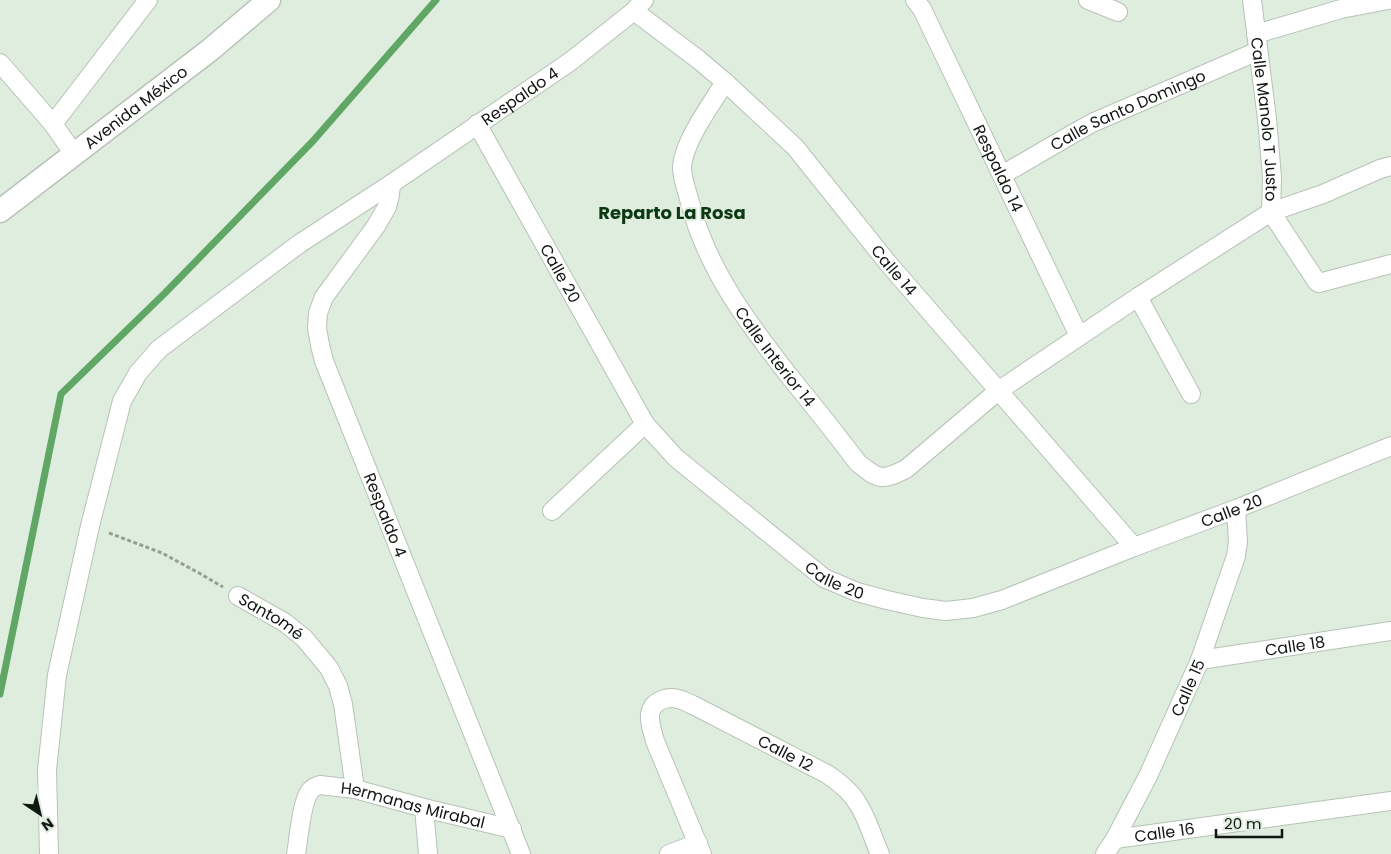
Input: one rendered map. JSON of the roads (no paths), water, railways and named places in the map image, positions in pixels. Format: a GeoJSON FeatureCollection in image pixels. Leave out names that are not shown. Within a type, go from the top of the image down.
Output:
{"type":"FeatureCollection","features":[{"type":"Feature","properties":{"kind":"street"},"geometry":{"type":"LineString","coordinates":[[53,124],[148,0]]}},
{"type":"Feature","properties":{"kind":"street","name":"Avenida México"},"geometry":{"type":"LineString","coordinates":[[0,211],[210,50],[269,0]]}},
{"type":"Feature","properties":{"kind":"street","name":"Respaldo 14"},"geometry":{"type":"LineString","coordinates":[[915,0],[922,9],[1079,336]]}},
{"type":"Feature","properties":{"kind":"street"},"geometry":{"type":"LineString","coordinates":[[1088,0],[1118,12]]}},
{"type":"Feature","properties":{"kind":"street","name":"Calle Manolo T Justo"},"geometry":{"type":"LineString","coordinates":[[1252,0],[1267,119],[1272,177],[1271,212],[1315,281],[1319,283],[1391,264]]}},
{"type":"Feature","properties":{"kind":"street","name":"Calle Santo Domingo"},"geometry":{"type":"LineString","coordinates":[[1002,175],[1092,123],[1257,43],[1341,9],[1388,0]]}},
{"type":"Feature","properties":{"kind":"street","name":"Calle 14"},"geometry":{"type":"LineString","coordinates":[[640,6],[795,147],[887,262],[1134,547]]}},
{"type":"Feature","properties":{"kind":"street","name":"Respaldo 4"},"geometry":{"type":"LineString","coordinates":[[49,854],[48,770],[57,675],[90,526],[122,401],[138,373],[159,350],[299,244],[391,184],[571,61],[640,6]]}},
{"type":"Feature","properties":{"kind":"street"},"geometry":{"type":"LineString","coordinates":[[0,63],[53,124],[74,154]]}},
{"type":"Feature","properties":{"kind":"street","name":"Calle Interior 14"},"geometry":{"type":"LineString","coordinates":[[725,82],[689,141],[682,167],[694,219],[714,266],[743,315],[858,463],[873,475],[889,478],[906,469],[998,391],[1138,297],[1271,212],[1323,194],[1391,166]]}},
{"type":"Feature","properties":{"kind":"street","name":"Calle 20"},"geometry":{"type":"LineString","coordinates":[[477,124],[645,424],[676,458],[824,578],[857,592],[923,608],[946,611],[973,608],[1002,600],[1134,547],[1236,509],[1391,446]]}},
{"type":"Feature","properties":{"kind":"street","name":"Respaldo 4"},"geometry":{"type":"LineString","coordinates":[[391,184],[387,207],[376,226],[324,297],[318,313],[317,328],[320,345],[324,361],[521,854]]}},
{"type":"Feature","properties":{"kind":"street"},"geometry":{"type":"LineString","coordinates":[[1138,297],[1191,394]]}},
{"type":"Feature","properties":{"kind":"street"},"geometry":{"type":"LineString","coordinates":[[552,511],[645,424]]}},
{"type":"Feature","properties":{"kind":"street","name":"Calle 15"},"geometry":{"type":"LineString","coordinates":[[1106,854],[1148,776],[1200,660],[1236,556],[1238,542],[1236,509]]}},
{"type":"Feature","properties":{"kind":"street","name":"Santomé"},"geometry":{"type":"LineString","coordinates":[[238,596],[284,622],[304,638],[329,668],[338,686],[343,704],[355,789]]}},
{"type":"Feature","properties":{"kind":"street","name":"Calle 18"},"geometry":{"type":"LineString","coordinates":[[1200,660],[1391,631]]}},
{"type":"Feature","properties":{"kind":"street","name":"Calle 12"},"geometry":{"type":"LineString","coordinates":[[700,848],[655,741],[651,725],[650,713],[656,702],[666,698],[679,698],[827,774],[838,782],[858,804],[880,854]]}},
{"type":"Feature","properties":{"kind":"street","name":"Hermanas Mirabal"},"geometry":{"type":"LineString","coordinates":[[296,854],[306,799],[310,790],[320,785],[355,789],[512,829]]}},
{"type":"Feature","properties":{"kind":"street","name":"Calle 16"},"geometry":{"type":"LineString","coordinates":[[1115,839],[1391,801]]}},
{"type":"Feature","properties":{"kind":"street"},"geometry":{"type":"LineString","coordinates":[[424,808],[428,854]]}},
{"type":"Feature","properties":{"kind":"street"},"geometry":{"type":"LineString","coordinates":[[669,854],[700,848]]}},
{"type":"Feature","properties":{"kind":"waterway"},"geometry":{"type":"LineString","coordinates":[[0,694],[61,394],[165,293],[313,141],[436,0]]}},
{"type":"Feature","properties":{"kind":"district","name":"Reparto La Rosa"},"geometry":{"type":"Point","coordinates":[672,212]}}]}
